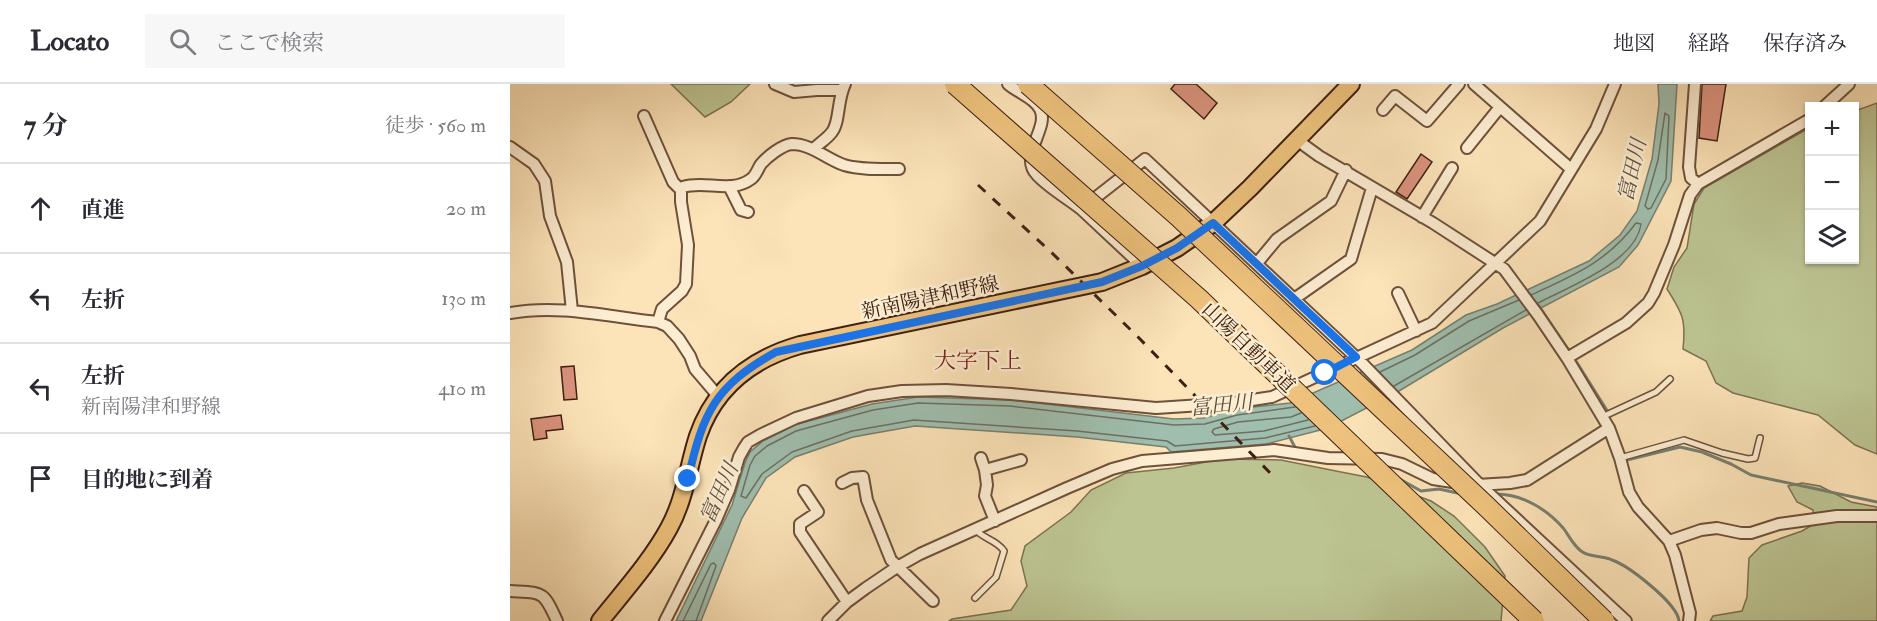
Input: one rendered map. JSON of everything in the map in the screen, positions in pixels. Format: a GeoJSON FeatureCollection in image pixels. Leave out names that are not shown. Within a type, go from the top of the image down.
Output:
{"type":"FeatureCollection","features":[{"type":"Feature","properties":{"kind":"highway","name":"山陽自動車道"},"geometry":{"type":"LineString","coordinates":[[955,84],[1199,299],[1534,621]]}},
{"type":"Feature","properties":{"kind":"highway"},"geometry":{"type":"LineString","coordinates":[[1028,84],[1195,231],[1485,505],[1604,621]]}},
{"type":"Feature","properties":{"kind":"main road","name":"新南陽津和野線"},"geometry":{"type":"LineString","coordinates":[[600,621],[668,529],[680,504],[699,435],[718,396],[749,367],[776,352],[1102,282],[1142,266],[1177,248],[1213,223],[1351,84]]}},
{"type":"Feature","properties":{"kind":"street"},"geometry":{"type":"LineString","coordinates":[[775,84],[794,92],[815,87],[844,87],[833,131],[814,149]]}},
{"type":"Feature","properties":{"kind":"street"},"geometry":{"type":"LineString","coordinates":[[1008,84],[1033,100],[1041,110],[1042,117],[1030,158],[1036,175],[1081,209],[1142,266]]}},
{"type":"Feature","properties":{"kind":"street"},"geometry":{"type":"LineString","coordinates":[[1383,110],[1395,96],[1427,121],[1459,84]]}},
{"type":"Feature","properties":{"kind":"street"},"geometry":{"type":"LineString","coordinates":[[1474,84],[1571,169]]}},
{"type":"Feature","properties":{"kind":"street"},"geometry":{"type":"LineString","coordinates":[[665,621],[716,520],[744,448],[748,442],[760,435],[796,418],[868,396],[902,391],[946,390],[1011,394],[1156,408],[1233,403],[1272,397],[1359,359],[1432,323],[1540,220],[1596,129],[1615,84]]}},
{"type":"Feature","properties":{"kind":"street"},"geometry":{"type":"LineString","coordinates":[[1695,84],[1689,167],[1691,178],[1698,184]]}},
{"type":"Feature","properties":{"kind":"street"},"geometry":{"type":"LineString","coordinates":[[1829,102],[1849,84]]}},
{"type":"Feature","properties":{"kind":"street"},"geometry":{"type":"LineString","coordinates":[[1467,148],[1500,106]]}},
{"type":"Feature","properties":{"kind":"street"},"geometry":{"type":"LineString","coordinates":[[644,116],[673,182],[681,190],[688,246],[686,284],[682,291],[662,309],[658,322]]}},
{"type":"Feature","properties":{"kind":"street"},"geometry":{"type":"LineString","coordinates":[[1567,358],[1626,323],[1648,303],[1674,245],[1690,195],[1698,184],[1805,121]]}},
{"type":"Feature","properties":{"kind":"street"},"geometry":{"type":"LineString","coordinates":[[1296,140],[1504,269],[1567,358],[1609,428],[1629,492],[1638,507],[1669,541],[1675,555],[1690,613],[1689,621]]}},
{"type":"Feature","properties":{"kind":"street"},"geometry":{"type":"LineString","coordinates":[[681,190],[692,184],[729,186],[752,179],[762,164],[784,147],[793,144],[814,149],[844,165],[868,169],[899,169]]}},
{"type":"Feature","properties":{"kind":"street"},"geometry":{"type":"LineString","coordinates":[[510,147],[534,164],[545,181],[550,216],[567,262],[572,311]]}},
{"type":"Feature","properties":{"kind":"street"},"geometry":{"type":"LineString","coordinates":[[1081,209],[1146,159],[1359,359],[1480,485],[1626,621]]}},
{"type":"Feature","properties":{"kind":"street"},"geometry":{"type":"LineString","coordinates":[[1422,217],[1452,168]]}},
{"type":"Feature","properties":{"kind":"street"},"geometry":{"type":"LineString","coordinates":[[1257,263],[1277,239],[1331,201],[1346,170]]}},
{"type":"Feature","properties":{"kind":"street"},"geometry":{"type":"LineString","coordinates":[[729,186],[741,210],[748,212]]}},
{"type":"Feature","properties":{"kind":"street"},"geometry":{"type":"LineString","coordinates":[[1294,299],[1351,259],[1372,188]]}},
{"type":"Feature","properties":{"kind":"street"},"geometry":{"type":"LineString","coordinates":[[1398,293],[1416,331]]}},
{"type":"Feature","properties":{"kind":"street"},"geometry":{"type":"LineString","coordinates":[[510,313],[541,310],[572,311],[658,322],[667,326],[680,339],[695,369],[718,396]]}},
{"type":"Feature","properties":{"kind":"street"},"geometry":{"type":"LineString","coordinates":[[829,621],[848,602],[897,567],[1067,488],[1122,466],[1142,461],[1274,450],[1328,458],[1382,459],[1402,464],[1433,479],[1480,485],[1527,480],[1609,428]]}},
{"type":"Feature","properties":{"kind":"street"},"geometry":{"type":"LineString","coordinates":[[981,458],[987,485],[985,496],[995,520]]}},
{"type":"Feature","properties":{"kind":"street"},"geometry":{"type":"LineString","coordinates":[[985,470],[1021,460]]}},
{"type":"Feature","properties":{"kind":"street"},"geometry":{"type":"LineString","coordinates":[[842,483],[852,478],[863,477],[867,500],[891,560],[933,601]]}},
{"type":"Feature","properties":{"kind":"street"},"geometry":{"type":"LineString","coordinates":[[804,490],[818,512],[800,524],[800,532],[848,602]]}},
{"type":"Feature","properties":{"kind":"street"},"geometry":{"type":"LineString","coordinates":[[1669,541],[1701,530],[1717,528],[1751,533],[1779,524],[1843,516],[1877,516]]}},
{"type":"Feature","properties":{"kind":"street"},"geometry":{"type":"LineString","coordinates":[[510,591],[536,592],[547,599],[557,621]]}},
{"type":"Feature","properties":{"kind":"lane"},"geometry":{"type":"LineString","coordinates":[[1602,417],[1656,392],[1671,379]]}},
{"type":"Feature","properties":{"kind":"lane"},"geometry":{"type":"LineString","coordinates":[[1620,458],[1684,440],[1748,459],[1755,458],[1760,438]]}},
{"type":"Feature","properties":{"kind":"lane"},"geometry":{"type":"LineString","coordinates":[[975,529],[1001,546],[1004,551],[996,577],[975,598]]}},
{"type":"Feature","properties":{"kind":"green space"},"geometry":{"type":"Polygon","coordinates":[[[671,84],[750,84],[731,102],[705,117],[671,84]]]}},
{"type":"Feature","properties":{"kind":"green space"},"geometry":{"type":"Polygon","coordinates":[[[1877,103],[1877,454],[1855,445],[1818,415],[1733,393],[1716,383],[1706,361],[1683,349],[1682,318],[1667,289],[1674,267],[1687,248],[1694,204],[1704,188],[1805,130],[1805,264],[1859,264],[1859,110],[1877,103]]]}},
{"type":"Feature","properties":{"kind":"green space"},"geometry":{"type":"Polygon","coordinates":[[[1222,459],[1281,460],[1367,477],[1431,501],[1454,516],[1485,547],[1505,576],[1501,621],[949,621],[1011,610],[1027,586],[1021,561],[1025,546],[1071,512],[1091,490],[1126,473],[1174,468],[1222,459]]]}},
{"type":"Feature","properties":{"kind":"green space"},"geometry":{"type":"Polygon","coordinates":[[[1802,483],[1820,486],[1851,502],[1877,507],[1877,621],[1710,621],[1713,616],[1742,611],[1747,597],[1749,558],[1762,545],[1802,531],[1814,524],[1813,510],[1797,502],[1788,486],[1802,483]]]}},
{"type":"Feature","properties":{"kind":"water"},"geometry":{"type":"Polygon","coordinates":[[[1658,84],[1677,84],[1671,181],[1638,245],[1619,267],[1503,328],[1399,391],[1328,428],[1266,444],[1171,452],[1166,447],[1077,437],[915,426],[853,437],[795,457],[766,478],[742,518],[701,621],[676,621],[732,505],[750,452],[763,441],[794,425],[872,404],[918,397],[1011,400],[1174,419],[1204,418],[1235,409],[1290,403],[1412,350],[1466,315],[1497,304],[1589,261],[1620,235],[1637,211],[1652,159],[1659,104],[1658,84]]]}},
{"type":"Feature","properties":{"kind":"building"},"geometry":{"type":"Polygon","coordinates":[[[1175,84],[1196,84],[1217,103],[1204,119],[1171,89],[1175,84]]]}},
{"type":"Feature","properties":{"kind":"building"},"geometry":{"type":"Polygon","coordinates":[[[1702,84],[1726,84],[1717,141],[1699,138],[1702,84]]]}},
{"type":"Feature","properties":{"kind":"building"},"geometry":{"type":"Polygon","coordinates":[[[1421,154],[1432,162],[1407,199],[1396,192],[1421,154]]]}},
{"type":"Feature","properties":{"kind":"building"},"geometry":{"type":"Polygon","coordinates":[[[574,366],[577,399],[564,400],[561,367],[574,366]]]}},
{"type":"Feature","properties":{"kind":"building"},"geometry":{"type":"Polygon","coordinates":[[[561,415],[563,429],[546,431],[547,438],[534,440],[531,419],[561,415]]]}},
{"type":"Feature","properties":{"kind":"waterway"},"geometry":{"type":"LineString","coordinates":[[1539,306],[1570,352]]}},
{"type":"Feature","properties":{"kind":"waterway"},"geometry":{"type":"LineString","coordinates":[[1574,358],[1608,412]]}},
{"type":"Feature","properties":{"kind":"waterway"},"geometry":{"type":"LineString","coordinates":[[1289,436],[1297,451]]}},
{"type":"Feature","properties":{"kind":"waterway"},"geometry":{"type":"LineString","coordinates":[[1627,460],[1680,447],[1702,452],[1751,475],[1877,502]]}},
{"type":"Feature","properties":{"kind":"waterway"},"geometry":{"type":"LineString","coordinates":[[1398,478],[1421,491],[1439,489],[1462,494]]}},
{"type":"Feature","properties":{"kind":"waterway"},"geometry":{"type":"LineString","coordinates":[[1496,494],[1515,497],[1542,509],[1564,529],[1581,551],[1588,555],[1608,558],[1651,586],[1670,605],[1679,621]]}},
{"type":"Feature","properties":{"kind":"railway"},"geometry":{"type":"LineString","coordinates":[[978,185],[1138,337],[1275,478]]}},
{"type":"Feature","properties":{"kind":"district","name":"大字下上"},"geometry":{"type":"Point","coordinates":[978,360]}},
{"type":"Feature","properties":{"kind":"route"},"geometry":{"type":"LineString","coordinates":[[688,479],[699,435],[718,396],[749,367],[776,352],[800,345],[1102,282],[1142,266],[1177,248],[1213,223],[1356,357],[1325,373]]}},
{"type":"Feature","properties":{"kind":"water label","name":"富田川"},"geometry":{"type":"Point","coordinates":[1632,170]}},
{"type":"Feature","properties":{"kind":"water label","name":"富田川"},"geometry":{"type":"Point","coordinates":[1221,405]}},
{"type":"Feature","properties":{"kind":"water label","name":"富田川"},"geometry":{"type":"Point","coordinates":[719,493]}}]}
